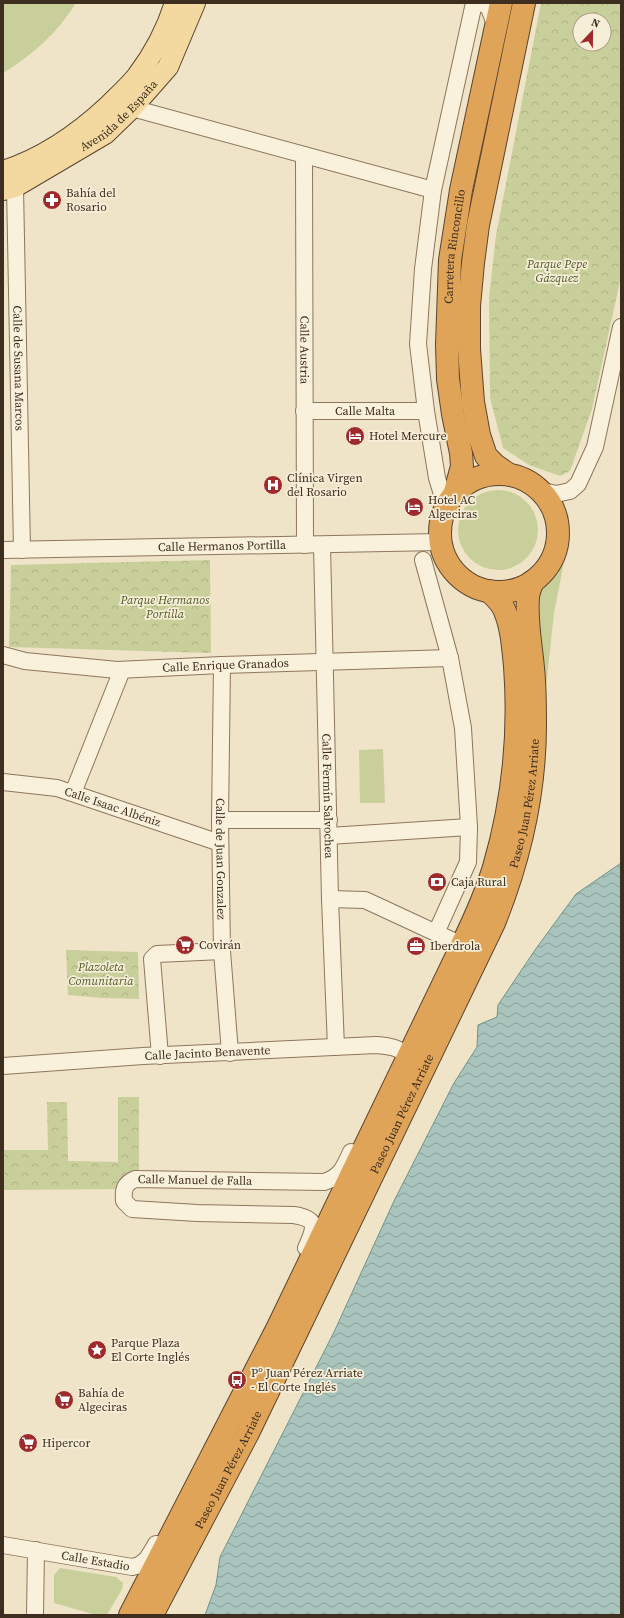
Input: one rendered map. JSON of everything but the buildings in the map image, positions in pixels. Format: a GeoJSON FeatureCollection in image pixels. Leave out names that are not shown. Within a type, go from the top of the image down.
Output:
{"type":"FeatureCollection","features":[{"type":"Feature","properties":{"kind":"highway","name":"Carretera Rinconcillo"},"geometry":{"type":"LineString","coordinates":[[452,496],[462,466],[461,453],[453,414],[448,372],[447,344],[450,260],[461,190],[501,3]]}},
{"type":"Feature","properties":{"kind":"highway","name":"Carretera Rinconcillo"},"geometry":{"type":"LineString","coordinates":[[508,474],[495,465],[486,456],[479,435],[472,396],[469,349],[470,306],[473,263],[478,225],[524,3]]}},
{"type":"Feature","properties":{"kind":"highway","name":"Paseo Juan Pérez Arriate"},"geometry":{"type":"LineString","coordinates":[[497,473],[520,477],[530,482],[539,490],[547,498],[556,519],[557,542],[549,564],[533,581],[523,587],[500,592],[478,588],[458,576],[444,557],[440,542],[440,523],[452,496],[464,484],[474,478],[497,473]]}},
{"type":"Feature","properties":{"kind":"highway","name":"Paseo Juan Pérez Arriate"},"geometry":{"type":"LineString","coordinates":[[152,1615],[252,1426],[494,923],[505,897],[521,838],[533,766],[535,726],[528,597],[533,581]]}},
{"type":"Feature","properties":{"kind":"highway","name":"Paseo Juan Pérez Arriate"},"geometry":{"type":"LineString","coordinates":[[130,1615],[278,1327],[462,945],[481,903],[494,866],[506,816],[514,762],[516,681],[512,635],[504,608],[489,591]]}},
{"type":"Feature","properties":{"kind":"main road","name":"Avenida de España"},"geometry":{"type":"LineString","coordinates":[[7,179],[87,125],[118,96],[136,76],[154,48],[175,3]]}},
{"type":"Feature","properties":{"kind":"main road","name":"Avenida de España"},"geometry":{"type":"LineString","coordinates":[[7,179],[105,134],[132,108],[168,67],[195,3]]}},
{"type":"Feature","properties":{"kind":"street"},"geometry":{"type":"LineString","coordinates":[[452,496],[441,491],[437,478],[426,411],[418,344],[423,269],[433,190],[474,3]]}},
{"type":"Feature","properties":{"kind":"street"},"geometry":{"type":"LineString","coordinates":[[483,3],[489,8],[496,27]]}},
{"type":"Feature","properties":{"kind":"street"},"geometry":{"type":"LineString","coordinates":[[132,108],[433,190]]}},
{"type":"Feature","properties":{"kind":"street","name":"Calle Austria"},"geometry":{"type":"LineString","coordinates":[[304,155],[304,545]]}},
{"type":"Feature","properties":{"kind":"street","name":"Calle de Susana Marcos"},"geometry":{"type":"LineString","coordinates":[[7,179],[22,550]]}},
{"type":"Feature","properties":{"kind":"street"},"geometry":{"type":"LineString","coordinates":[[539,490],[556,494],[570,491],[578,484],[595,447],[621,327]]}},
{"type":"Feature","properties":{"kind":"street","name":"Calle Malta"},"geometry":{"type":"LineString","coordinates":[[304,411],[426,411]]}},
{"type":"Feature","properties":{"kind":"street","name":"Calle Hermanos Portilla"},"geometry":{"type":"LineString","coordinates":[[3,550],[440,542]]}},
{"type":"Feature","properties":{"kind":"street","name":"Calle Fermín Salvochea"},"geometry":{"type":"LineString","coordinates":[[322,544],[330,899],[336,1047]]}},
{"type":"Feature","properties":{"kind":"street"},"geometry":{"type":"LineString","coordinates":[[423,560],[450,658],[463,728],[469,827],[468,862],[436,933]]}},
{"type":"Feature","properties":{"kind":"street","name":"Calle Enrique Granados"},"geometry":{"type":"LineString","coordinates":[[3,655],[25,661],[122,670],[222,665],[450,658]]}},
{"type":"Feature","properties":{"kind":"street","name":"Calle de Juan Gonzalez"},"geometry":{"type":"LineString","coordinates":[[222,665],[220,820],[222,951],[230,1052]]}},
{"type":"Feature","properties":{"kind":"street"},"geometry":{"type":"LineString","coordinates":[[73,793],[122,670]]}},
{"type":"Feature","properties":{"kind":"street","name":"Calle Isaac Albéniz"},"geometry":{"type":"LineString","coordinates":[[3,782],[58,788],[220,844]]}},
{"type":"Feature","properties":{"kind":"street"},"geometry":{"type":"LineString","coordinates":[[220,820],[329,820]]}},
{"type":"Feature","properties":{"kind":"street"},"geometry":{"type":"LineString","coordinates":[[329,836],[469,827]]}},
{"type":"Feature","properties":{"kind":"street"},"geometry":{"type":"LineString","coordinates":[[330,899],[365,900],[462,945]]}},
{"type":"Feature","properties":{"kind":"street"},"geometry":{"type":"LineString","coordinates":[[160,1056],[152,959],[157,954],[222,951]]}},
{"type":"Feature","properties":{"kind":"street","name":"Calle Jacinto Benavente"},"geometry":{"type":"LineString","coordinates":[[3,1066],[230,1052],[388,1046],[402,1051],[407,1061]]}},
{"type":"Feature","properties":{"kind":"street","name":"Calle Manuel de Falla"},"geometry":{"type":"LineString","coordinates":[[278,1327],[275,1319],[277,1306],[314,1230],[313,1224],[310,1220],[294,1215],[132,1210],[124,1201],[124,1189],[128,1183],[135,1179],[324,1182],[333,1179],[343,1168],[384,1087],[391,1076],[407,1061]]}},
{"type":"Feature","properties":{"kind":"street","name":"Calle Estadio"},"geometry":{"type":"LineString","coordinates":[[3,1545],[132,1567],[138,1566],[148,1558],[160,1540],[166,1534],[174,1530]]}},
{"type":"Feature","properties":{"kind":"street"},"geometry":{"type":"LineString","coordinates":[[34,1615],[36,1550]]}},
{"type":"Feature","properties":{"kind":"green space"},"geometry":{"type":"Polygon","coordinates":[[[3,3],[76,3],[61,24],[35,51],[3,73],[3,3]]]}},
{"type":"Feature","properties":{"kind":"green space","name":"Parque Pepe Gázquez"},"geometry":{"type":"Polygon","coordinates":[[[541,3],[621,3],[621,277],[592,409],[570,471],[560,476],[529,465],[503,448],[490,398],[489,298],[496,235],[541,3]]]}},
{"type":"Feature","properties":{"kind":"green space"},"geometry":{"type":"Polygon","coordinates":[[[498,490],[513,493],[526,502],[535,515],[538,530],[535,545],[526,558],[513,567],[498,570],[483,567],[470,558],[461,545],[458,530],[461,515],[470,502],[483,493],[498,490]]]}},
{"type":"Feature","properties":{"kind":"green space"},"geometry":{"type":"Polygon","coordinates":[[[569,511],[565,557],[554,613],[544,706],[536,594],[555,570],[560,561],[564,549],[569,511]]]}},
{"type":"Feature","properties":{"kind":"green space","name":"Parque Hermanos Portilla"},"geometry":{"type":"Polygon","coordinates":[[[210,560],[211,653],[9,647],[11,565],[210,560]]]}},
{"type":"Feature","properties":{"kind":"green space"},"geometry":{"type":"Polygon","coordinates":[[[383,749],[385,803],[360,803],[359,750],[383,749]]]}},
{"type":"Feature","properties":{"kind":"green space","name":"Plazoleta Comunitaria"},"geometry":{"type":"Polygon","coordinates":[[[66,950],[138,952],[139,999],[68,995],[66,950]]]}},
{"type":"Feature","properties":{"kind":"green space"},"geometry":{"type":"Polygon","coordinates":[[[118,1097],[139,1097],[139,1172],[124,1189],[3,1190],[3,1150],[48,1150],[47,1102],[67,1102],[68,1161],[118,1162],[118,1097]]]}},
{"type":"Feature","properties":{"kind":"green space"},"geometry":{"type":"Polygon","coordinates":[[[60,1568],[116,1577],[123,1583],[122,1589],[107,1615],[96,1615],[54,1603],[54,1575],[60,1568]]]}},
{"type":"Feature","properties":{"kind":"water"},"geometry":{"type":"Polygon","coordinates":[[[621,863],[621,1615],[205,1615],[216,1585],[220,1557],[334,1332],[394,1201],[454,1083],[477,1047],[478,1025],[497,1017],[498,1005],[535,950],[576,894],[621,863]]]}},
{"type":"Feature","properties":{"kind":"place","name":"Bahía del Rosario"},"geometry":{"type":"Point","coordinates":[52,200]}},
{"type":"Feature","properties":{"kind":"place","name":"Hotel Mercure"},"geometry":{"type":"Point","coordinates":[355,436]}},
{"type":"Feature","properties":{"kind":"place","name":"Clínica Virgen del Rosario"},"geometry":{"type":"Point","coordinates":[273,485]}},
{"type":"Feature","properties":{"kind":"place","name":"Hotel AC Algeciras"},"geometry":{"type":"Point","coordinates":[414,507]}},
{"type":"Feature","properties":{"kind":"place","name":"Caja Rural"},"geometry":{"type":"Point","coordinates":[437,882]}},
{"type":"Feature","properties":{"kind":"place","name":"Covirán"},"geometry":{"type":"Point","coordinates":[185,945]}},
{"type":"Feature","properties":{"kind":"place","name":"Iberdrola"},"geometry":{"type":"Point","coordinates":[416,946]}},
{"type":"Feature","properties":{"kind":"place","name":"Parque Plaza El Corte Inglés"},"geometry":{"type":"Point","coordinates":[97,1350]}},
{"type":"Feature","properties":{"kind":"place","name":"Pº Juan Pérez Arriate - El Corte Inglés"},"geometry":{"type":"Point","coordinates":[237,1380]}},
{"type":"Feature","properties":{"kind":"place","name":"Bahía de Algeciras"},"geometry":{"type":"Point","coordinates":[64,1400]}},
{"type":"Feature","properties":{"kind":"place","name":"Hipercor"},"geometry":{"type":"Point","coordinates":[28,1443]}}]}
